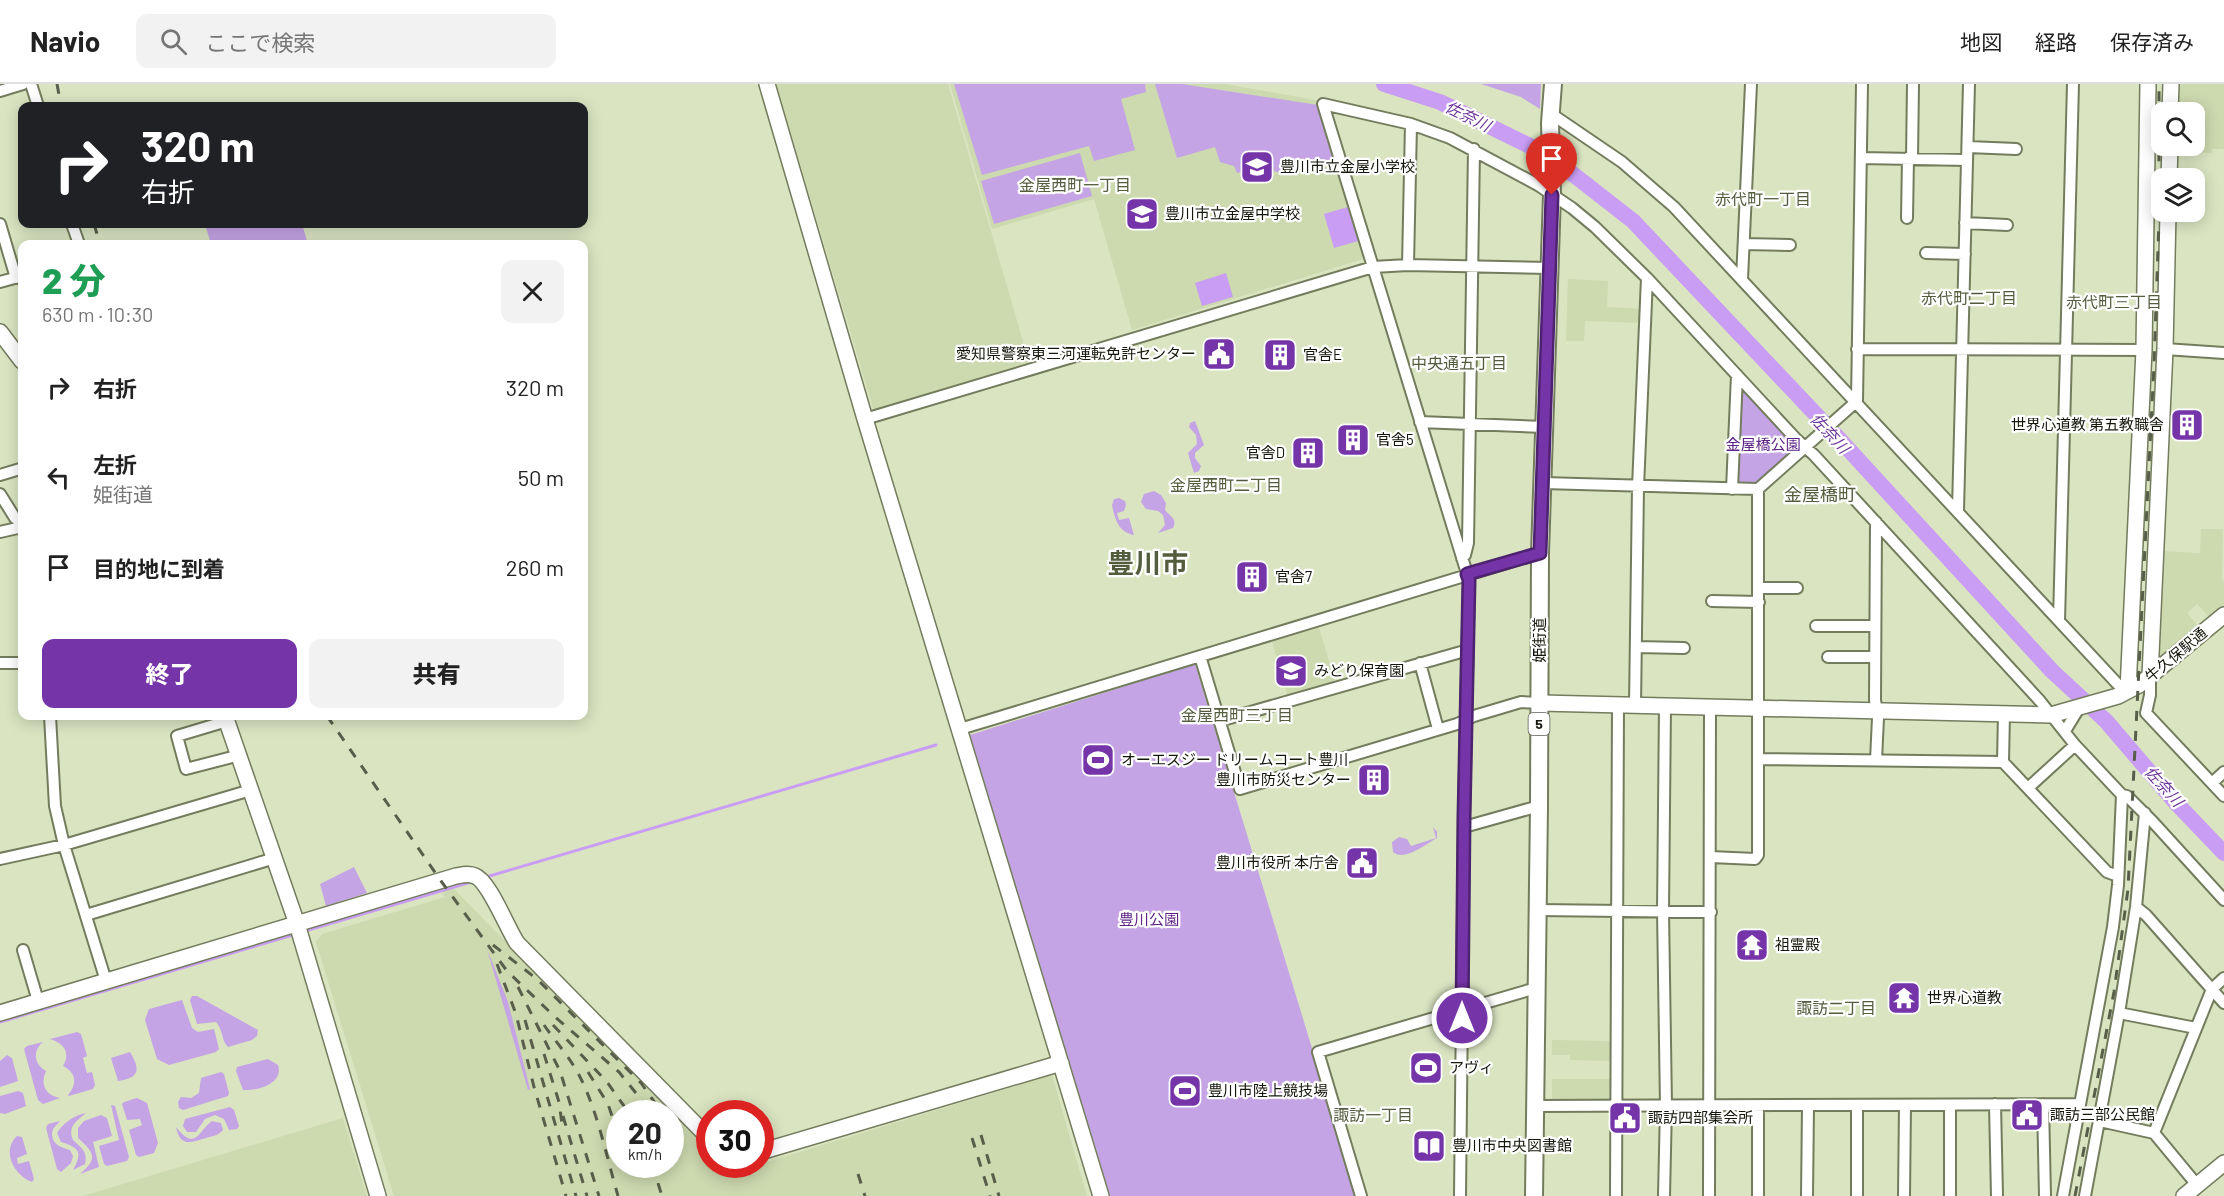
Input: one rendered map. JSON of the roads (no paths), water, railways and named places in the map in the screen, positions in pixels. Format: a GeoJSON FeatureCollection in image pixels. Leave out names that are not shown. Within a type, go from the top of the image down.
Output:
{"type":"FeatureCollection","features":[{"type":"Feature","properties":{"kind":"main road","name":"姫街道"},"geometry":{"type":"LineString","coordinates":[[1534,1196],[1540,553],[1551,187],[1550,118],[1553,84]]}},
{"type":"Feature","properties":{"kind":"street"},"geometry":{"type":"LineString","coordinates":[[0,91],[23,84]]}},
{"type":"Feature","properties":{"kind":"street"},"geometry":{"type":"LineString","coordinates":[[31,84],[37,102]]}},
{"type":"Feature","properties":{"kind":"street"},"geometry":{"type":"LineString","coordinates":[[767,84],[865,419],[1101,1196]]}},
{"type":"Feature","properties":{"kind":"street"},"geometry":{"type":"LineString","coordinates":[[1743,279],[1751,84]]}},
{"type":"Feature","properties":{"kind":"street"},"geometry":{"type":"LineString","coordinates":[[1543,483],[1758,489],[1857,401],[1862,84]]}},
{"type":"Feature","properties":{"kind":"street"},"geometry":{"type":"LineString","coordinates":[[1907,218],[1913,84]]}},
{"type":"Feature","properties":{"kind":"street"},"geometry":{"type":"LineString","coordinates":[[1958,510],[1969,84]]}},
{"type":"Feature","properties":{"kind":"street"},"geometry":{"type":"LineString","coordinates":[[2059,621],[2073,84]]}},
{"type":"Feature","properties":{"kind":"street"},"geometry":{"type":"LineString","coordinates":[[2123,693],[2144,350],[2148,84]]}},
{"type":"Feature","properties":{"kind":"street"},"geometry":{"type":"LineString","coordinates":[[2170,102],[2171,84]]}},
{"type":"Feature","properties":{"kind":"street"},"geometry":{"type":"LineString","coordinates":[[1460,1196],[1469,580],[1323,104],[1411,124],[1450,138],[1538,185],[1551,187],[1647,278],[1737,375],[1809,444],[1876,522],[2051,715],[2075,745],[2122,795],[2127,796],[2145,813],[2224,900]]}},
{"type":"Feature","properties":{"kind":"street"},"geometry":{"type":"LineString","coordinates":[[1550,118],[1622,162],[1659,193],[1857,401],[2123,693]]}},
{"type":"Feature","properties":{"kind":"street"},"geometry":{"type":"LineString","coordinates":[[1408,265],[1411,124]]}},
{"type":"Feature","properties":{"kind":"street"},"geometry":{"type":"LineString","coordinates":[[1968,147],[2016,149]]}},
{"type":"Feature","properties":{"kind":"street"},"geometry":{"type":"LineString","coordinates":[[1462,558],[1466,555],[1468,543],[1473,149]]}},
{"type":"Feature","properties":{"kind":"street"},"geometry":{"type":"LineString","coordinates":[[1860,158],[1967,160]]}},
{"type":"Feature","properties":{"kind":"street"},"geometry":{"type":"LineString","coordinates":[[2168,222],[2165,349],[2150,695],[2146,713],[2224,796]]}},
{"type":"Feature","properties":{"kind":"street"},"geometry":{"type":"LineString","coordinates":[[1965,223],[2007,225]]}},
{"type":"Feature","properties":{"kind":"street"},"geometry":{"type":"LineString","coordinates":[[0,224],[18,274]]}},
{"type":"Feature","properties":{"kind":"street"},"geometry":{"type":"LineString","coordinates":[[1744,244],[1790,245]]}},
{"type":"Feature","properties":{"kind":"street"},"geometry":{"type":"LineString","coordinates":[[1926,253],[1965,254]]}},
{"type":"Feature","properties":{"kind":"street"},"geometry":{"type":"LineString","coordinates":[[865,419],[1373,267],[1408,265],[1549,268]]}},
{"type":"Feature","properties":{"kind":"street"},"geometry":{"type":"LineString","coordinates":[[0,282],[18,277]]}},
{"type":"Feature","properties":{"kind":"street"},"geometry":{"type":"LineString","coordinates":[[1635,706],[1638,486],[1647,278]]}},
{"type":"Feature","properties":{"kind":"street"},"geometry":{"type":"LineString","coordinates":[[0,332],[18,356]]}},
{"type":"Feature","properties":{"kind":"street"},"geometry":{"type":"LineString","coordinates":[[1857,349],[2144,350]]}},
{"type":"Feature","properties":{"kind":"street"},"geometry":{"type":"LineString","coordinates":[[2165,349],[2224,353]]}},
{"type":"Feature","properties":{"kind":"street"},"geometry":{"type":"LineString","coordinates":[[1732,489],[1737,375]]}},
{"type":"Feature","properties":{"kind":"street"},"geometry":{"type":"LineString","coordinates":[[1420,422],[1544,427]]}},
{"type":"Feature","properties":{"kind":"street"},"geometry":{"type":"LineString","coordinates":[[0,475],[18,470]]}},
{"type":"Feature","properties":{"kind":"street"},"geometry":{"type":"LineString","coordinates":[[1711,857],[1755,859],[1758,855],[1758,489]]}},
{"type":"Feature","properties":{"kind":"street"},"geometry":{"type":"LineString","coordinates":[[0,494],[18,521]]}},
{"type":"Feature","properties":{"kind":"street"},"geometry":{"type":"LineString","coordinates":[[1876,522],[1875,657],[1878,718],[1876,760]]}},
{"type":"Feature","properties":{"kind":"street"},"geometry":{"type":"LineString","coordinates":[[0,532],[18,526]]}},
{"type":"Feature","properties":{"kind":"street"},"geometry":{"type":"LineString","coordinates":[[960,729],[1540,553]]}},
{"type":"Feature","properties":{"kind":"street"},"geometry":{"type":"LineString","coordinates":[[1759,588],[1797,588]]}},
{"type":"Feature","properties":{"kind":"street"},"geometry":{"type":"LineString","coordinates":[[1712,601],[1759,602]]}},
{"type":"Feature","properties":{"kind":"street","name":"牛久保駅通"},"geometry":{"type":"LineString","coordinates":[[1540,703],[2051,715],[2123,693],[2139,685],[2224,615]]}},
{"type":"Feature","properties":{"kind":"street"},"geometry":{"type":"LineString","coordinates":[[1816,626],[1875,626]]}},
{"type":"Feature","properties":{"kind":"street"},"geometry":{"type":"LineString","coordinates":[[1636,647],[1684,648]]}},
{"type":"Feature","properties":{"kind":"street"},"geometry":{"type":"LineString","coordinates":[[1219,722],[1468,650]]}},
{"type":"Feature","properties":{"kind":"street"},"geometry":{"type":"LineString","coordinates":[[1200,656],[1240,789],[1521,702],[1540,703]]}},
{"type":"Feature","properties":{"kind":"street"},"geometry":{"type":"LineString","coordinates":[[1828,657],[1875,657]]}},
{"type":"Feature","properties":{"kind":"street"},"geometry":{"type":"LineString","coordinates":[[0,663],[18,663]]}},
{"type":"Feature","properties":{"kind":"street"},"geometry":{"type":"LineString","coordinates":[[1420,663],[1438,729]]}},
{"type":"Feature","properties":{"kind":"street"},"geometry":{"type":"LineString","coordinates":[[1616,1196],[1618,705]]}},
{"type":"Feature","properties":{"kind":"street"},"geometry":{"type":"LineString","coordinates":[[1664,1196],[1666,1106],[1663,911],[1665,706]]}},
{"type":"Feature","properties":{"kind":"street"},"geometry":{"type":"LineString","coordinates":[[1709,1196],[1710,707]]}},
{"type":"Feature","properties":{"kind":"street"},"geometry":{"type":"LineString","coordinates":[[2065,731],[2079,708]]}},
{"type":"Feature","properties":{"kind":"street"},"geometry":{"type":"LineString","coordinates":[[2004,713],[2003,762],[2107,872],[2118,876]]}},
{"type":"Feature","properties":{"kind":"street"},"geometry":{"type":"LineString","coordinates":[[50,720],[56,806],[64,845],[106,981]]}},
{"type":"Feature","properties":{"kind":"street"},"geometry":{"type":"LineString","coordinates":[[221,720],[177,736],[186,769],[240,755]]}},
{"type":"Feature","properties":{"kind":"street"},"geometry":{"type":"LineString","coordinates":[[227,720],[297,924],[378,1196]]}},
{"type":"Feature","properties":{"kind":"street"},"geometry":{"type":"LineString","coordinates":[[2028,788],[2075,745]]}},
{"type":"Feature","properties":{"kind":"street"},"geometry":{"type":"LineString","coordinates":[[1759,759],[2003,762]]}},
{"type":"Feature","properties":{"kind":"street"},"geometry":{"type":"LineString","coordinates":[[2212,783],[2224,772]]}},
{"type":"Feature","properties":{"kind":"street"},"geometry":{"type":"LineString","coordinates":[[0,859],[64,845],[251,790]]}},
{"type":"Feature","properties":{"kind":"street"},"geometry":{"type":"LineString","coordinates":[[2062,1196],[2113,927],[2122,795]]}},
{"type":"Feature","properties":{"kind":"street"},"geometry":{"type":"LineString","coordinates":[[1464,827],[1539,806]]}},
{"type":"Feature","properties":{"kind":"street"},"geometry":{"type":"LineString","coordinates":[[2085,1196],[2120,1013],[2136,907],[2142,825],[2145,813]]}},
{"type":"Feature","properties":{"kind":"street"},"geometry":{"type":"LineString","coordinates":[[86,915],[274,858]]}},
{"type":"Feature","properties":{"kind":"street"},"geometry":{"type":"LineString","coordinates":[[0,1013],[456,876],[475,875],[487,887],[507,929],[517,943],[696,1125]]}},
{"type":"Feature","properties":{"kind":"street"},"geometry":{"type":"LineString","coordinates":[[2136,907],[2146,915],[2224,1003]]}},
{"type":"Feature","properties":{"kind":"street"},"geometry":{"type":"LineString","coordinates":[[1537,910],[1711,912]]}},
{"type":"Feature","properties":{"kind":"street"},"geometry":{"type":"LineString","coordinates":[[23,950],[38,1001]]}},
{"type":"Feature","properties":{"kind":"street"},"geometry":{"type":"LineString","coordinates":[[2154,1132],[2212,989],[2224,978]]}},
{"type":"Feature","properties":{"kind":"street"},"geometry":{"type":"LineString","coordinates":[[1361,1196],[1318,1052],[1536,988]]}},
{"type":"Feature","properties":{"kind":"street"},"geometry":{"type":"LineString","coordinates":[[2120,1013],[2196,1028]]}},
{"type":"Feature","properties":{"kind":"street"},"geometry":{"type":"LineString","coordinates":[[774,1148],[1061,1063]]}},
{"type":"Feature","properties":{"kind":"street"},"geometry":{"type":"LineString","coordinates":[[1995,1104],[1997,1196]]}},
{"type":"Feature","properties":{"kind":"street"},"geometry":{"type":"LineString","coordinates":[[2043,1104],[2044,1196]]}},
{"type":"Feature","properties":{"kind":"street"},"geometry":{"type":"LineString","coordinates":[[1535,1106],[2079,1104]]}},
{"type":"Feature","properties":{"kind":"street"},"geometry":{"type":"LineString","coordinates":[[1857,1105],[1857,1196]]}},
{"type":"Feature","properties":{"kind":"street"},"geometry":{"type":"LineString","coordinates":[[1904,1196],[1905,1105]]}},
{"type":"Feature","properties":{"kind":"street"},"geometry":{"type":"LineString","coordinates":[[1950,1105],[1950,1196]]}},
{"type":"Feature","properties":{"kind":"street"},"geometry":{"type":"LineString","coordinates":[[1758,1106],[1758,1196]]}},
{"type":"Feature","properties":{"kind":"street"},"geometry":{"type":"LineString","coordinates":[[1807,1196],[1808,1106]]}},
{"type":"Feature","properties":{"kind":"street"},"geometry":{"type":"LineString","coordinates":[[2100,1121],[2154,1132],[2197,1185]]}},
{"type":"Feature","properties":{"kind":"street"},"geometry":{"type":"LineString","coordinates":[[2184,1196],[2224,1163]]}},
{"type":"Feature","properties":{"kind":"waterway","name":"佐奈川"},"geometry":{"type":"LineString","coordinates":[[1384,84],[1440,102],[1530,146],[1574,175],[1633,221],[1840,440],[2052,671],[2106,721],[2177,804],[2224,853]]}},
{"type":"Feature","properties":{"kind":"waterway"},"geometry":{"type":"LineString","coordinates":[[486,877],[936,745]]}},
{"type":"Feature","properties":{"kind":"waterway"},"geometry":{"type":"LineString","coordinates":[[305,931],[471,882]]}},
{"type":"Feature","properties":{"kind":"waterway"},"geometry":{"type":"LineString","coordinates":[[0,1022],[296,934]]}},
{"type":"Feature","properties":{"kind":"railway"},"geometry":{"type":"LineString","coordinates":[[57,84],[60,102]]}},
{"type":"Feature","properties":{"kind":"railway"},"geometry":{"type":"LineString","coordinates":[[2075,1196],[2114,992],[2128,889],[2154,365],[2159,220],[2159,84]]}},
{"type":"Feature","properties":{"kind":"railway"},"geometry":{"type":"LineString","coordinates":[[95,228],[99,240]]}},
{"type":"Feature","properties":{"kind":"railway"},"geometry":{"type":"LineString","coordinates":[[330,720],[441,881],[507,971],[554,1016],[619,1072],[642,1100]]}},
{"type":"Feature","properties":{"kind":"railway"},"geometry":{"type":"LineString","coordinates":[[493,945],[537,979],[641,1083],[653,1100]]}},
{"type":"Feature","properties":{"kind":"railway"},"geometry":{"type":"LineString","coordinates":[[497,964],[516,1014],[534,1087],[566,1196]]}},
{"type":"Feature","properties":{"kind":"railway"},"geometry":{"type":"LineString","coordinates":[[518,987],[560,1071],[599,1196]]}},
{"type":"Feature","properties":{"kind":"railway"},"geometry":{"type":"LineString","coordinates":[[525,1020],[576,1196]]}},
{"type":"Feature","properties":{"kind":"railway"},"geometry":{"type":"LineString","coordinates":[[544,1025],[571,1061],[585,1088],[618,1196]]}},
{"type":"Feature","properties":{"kind":"railway"},"geometry":{"type":"LineString","coordinates":[[553,1025],[607,1082],[620,1100]]}},
{"type":"Feature","properties":{"kind":"railway"},"geometry":{"type":"LineString","coordinates":[[544,1054],[559,1102],[562,1124]]}},
{"type":"Feature","properties":{"kind":"railway"},"geometry":{"type":"LineString","coordinates":[[588,1072],[606,1101]]}},
{"type":"Feature","properties":{"kind":"railway"},"geometry":{"type":"LineString","coordinates":[[563,1116],[587,1196]]}},
{"type":"Feature","properties":{"kind":"railway"},"geometry":{"type":"LineString","coordinates":[[981,1135],[999,1196]]}},
{"type":"Feature","properties":{"kind":"railway"},"geometry":{"type":"LineString","coordinates":[[972,1138],[990,1196]]}},
{"type":"Feature","properties":{"kind":"railway"},"geometry":{"type":"LineString","coordinates":[[858,1174],[865,1196]]}},
{"type":"Feature","properties":{"kind":"railway"},"geometry":{"type":"LineString","coordinates":[[656,1178],[662,1196]]}},
{"type":"Feature","properties":{"kind":"place","name":"豊川市立金屋小学校"},"geometry":{"type":"Point","coordinates":[1257,167]}},
{"type":"Feature","properties":{"kind":"place","name":"豊川市立金屋中学校"},"geometry":{"type":"Point","coordinates":[1142,214]}},
{"type":"Feature","properties":{"kind":"place","name":"愛知県警察東三河運転免許センター"},"geometry":{"type":"Point","coordinates":[1219,354]}},
{"type":"Feature","properties":{"kind":"place","name":"官舎E"},"geometry":{"type":"Point","coordinates":[1280,355]}},
{"type":"Feature","properties":{"kind":"place","name":"世界心道教 第五教職舎"},"geometry":{"type":"Point","coordinates":[2187,425]}},
{"type":"Feature","properties":{"kind":"place","name":"官舎5"},"geometry":{"type":"Point","coordinates":[1353,440]}},
{"type":"Feature","properties":{"kind":"place","name":"官舎D"},"geometry":{"type":"Point","coordinates":[1308,453]}},
{"type":"Feature","properties":{"kind":"place","name":"官舎7"},"geometry":{"type":"Point","coordinates":[1252,577]}},
{"type":"Feature","properties":{"kind":"place","name":"みどり保育園"},"geometry":{"type":"Point","coordinates":[1291,671]}},
{"type":"Feature","properties":{"kind":"place","name":"オーエスジー ドリームコート豊川"},"geometry":{"type":"Point","coordinates":[1098,760]}},
{"type":"Feature","properties":{"kind":"place","name":"豊川市防災センター"},"geometry":{"type":"Point","coordinates":[1374,780]}},
{"type":"Feature","properties":{"kind":"place","name":"豊川市役所 本庁舎"},"geometry":{"type":"Point","coordinates":[1362,863]}},
{"type":"Feature","properties":{"kind":"place","name":"祖霊殿"},"geometry":{"type":"Point","coordinates":[1752,945]}},
{"type":"Feature","properties":{"kind":"place","name":"世界心道教"},"geometry":{"type":"Point","coordinates":[1904,998]}},
{"type":"Feature","properties":{"kind":"place","name":"アヴィ"},"geometry":{"type":"Point","coordinates":[1426,1068]}},
{"type":"Feature","properties":{"kind":"place","name":"豊川市陸上競技場"},"geometry":{"type":"Point","coordinates":[1185,1091]}},
{"type":"Feature","properties":{"kind":"place","name":"諏訪三部公民館"},"geometry":{"type":"Point","coordinates":[2027,1115]}},
{"type":"Feature","properties":{"kind":"place","name":"諏訪四部集会所"},"geometry":{"type":"Point","coordinates":[1625,1118]}},
{"type":"Feature","properties":{"kind":"place","name":"豊川市中央図書館"},"geometry":{"type":"Point","coordinates":[1429,1146]}},
{"type":"Feature","properties":{"kind":"district","name":"金屋西町一丁目"},"geometry":{"type":"Point","coordinates":[1075,185]}},
{"type":"Feature","properties":{"kind":"district","name":"赤代町一丁目"},"geometry":{"type":"Point","coordinates":[1763,199]}},
{"type":"Feature","properties":{"kind":"district","name":"赤代町二丁目"},"geometry":{"type":"Point","coordinates":[1969,298]}},
{"type":"Feature","properties":{"kind":"district","name":"赤代町三丁目"},"geometry":{"type":"Point","coordinates":[2114,302]}},
{"type":"Feature","properties":{"kind":"district","name":"中央通五丁目"},"geometry":{"type":"Point","coordinates":[1459,363]}},
{"type":"Feature","properties":{"kind":"district","name":"金屋西町二丁目"},"geometry":{"type":"Point","coordinates":[1226,485]}},
{"type":"Feature","properties":{"kind":"district","name":"金屋橋町"},"geometry":{"type":"Point","coordinates":[1820,495]}},
{"type":"Feature","properties":{"kind":"district","name":"豊川市"},"geometry":{"type":"Point","coordinates":[1148,564]}},
{"type":"Feature","properties":{"kind":"district","name":"金屋西町三丁目"},"geometry":{"type":"Point","coordinates":[1237,715]}},
{"type":"Feature","properties":{"kind":"district","name":"諏訪二丁目"},"geometry":{"type":"Point","coordinates":[1836,1008]}},
{"type":"Feature","properties":{"kind":"district","name":"諏訪一丁目"},"geometry":{"type":"Point","coordinates":[1373,1115]}},
{"type":"Feature","properties":{"kind":"park label","name":"金屋橋公園"},"geometry":{"type":"Point","coordinates":[1763,445]}},
{"type":"Feature","properties":{"kind":"park label","name":"豊川公園"},"geometry":{"type":"Point","coordinates":[1149,920]}}]}
